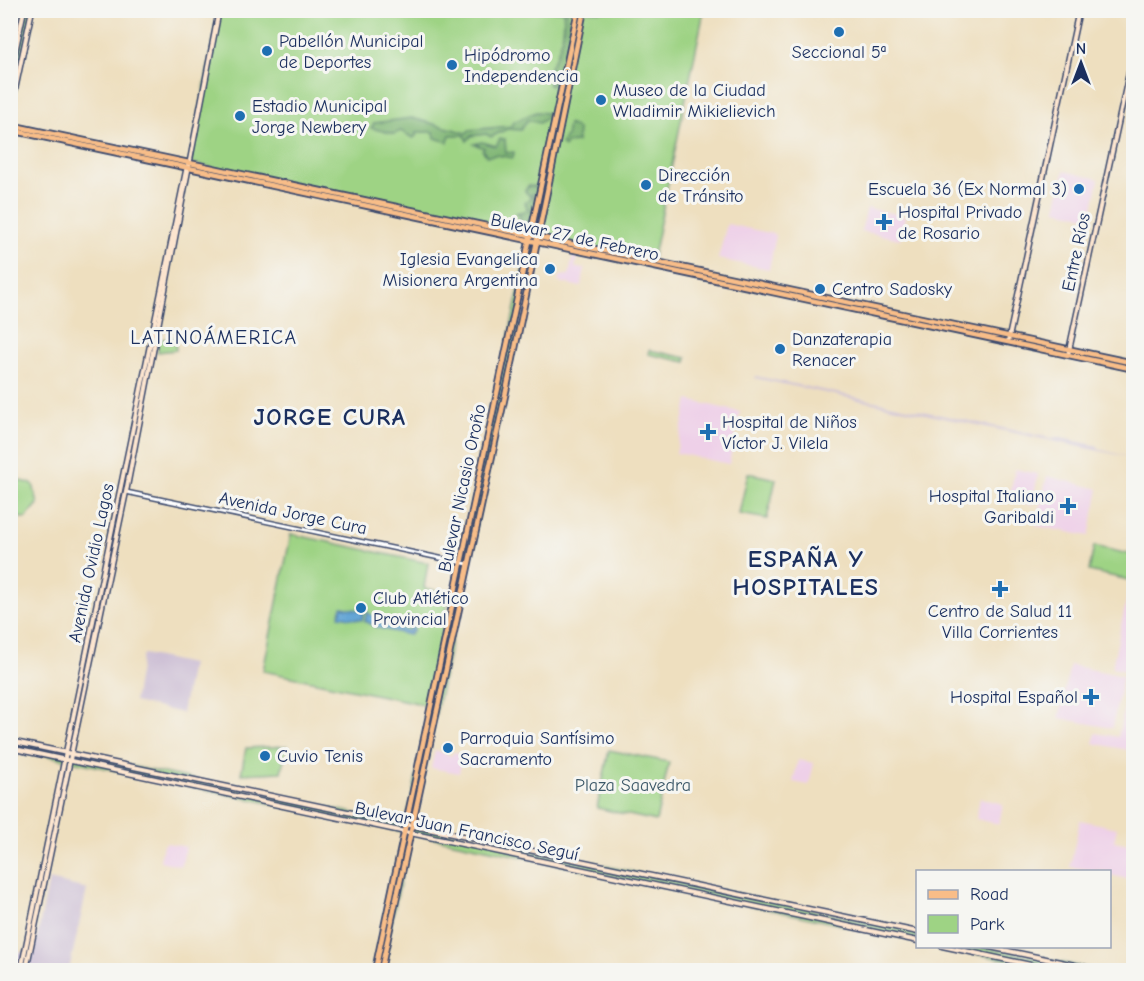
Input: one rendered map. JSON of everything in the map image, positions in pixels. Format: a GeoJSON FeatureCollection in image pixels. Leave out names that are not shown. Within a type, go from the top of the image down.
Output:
{"type":"FeatureCollection","features":[{"type":"Feature","properties":{"kind":"main road"},"geometry":{"type":"LineString","coordinates":[[10,76],[24,10]]}},
{"type":"Feature","properties":{"kind":"main road"},"geometry":{"type":"LineString","coordinates":[[10,113],[32,10]]}},
{"type":"Feature","properties":{"kind":"main road"},"geometry":{"type":"LineString","coordinates":[[187,169],[219,10]]}},
{"type":"Feature","properties":{"kind":"main road","name":"Bulevar Nicasio Oroño"},"geometry":{"type":"LineString","coordinates":[[375,970],[578,10]]}},
{"type":"Feature","properties":{"kind":"main road","name":"Bulevar Nicasio Oroño"},"geometry":{"type":"LineString","coordinates":[[381,970],[584,10]]}},
{"type":"Feature","properties":{"kind":"main road"},"geometry":{"type":"LineString","coordinates":[[1008,339],[1079,10]]}},
{"type":"Feature","properties":{"kind":"main road","name":"Entre Ríos"},"geometry":{"type":"LineString","coordinates":[[1069,352],[1134,50]]}},
{"type":"Feature","properties":{"kind":"main road","name":"Bulevar 27 de Febrero"},"geometry":{"type":"LineString","coordinates":[[10,125],[537,236],[1069,352],[1134,363]]}},
{"type":"Feature","properties":{"kind":"main road","name":"Bulevar 27 de Febrero"},"geometry":{"type":"LineString","coordinates":[[10,130],[529,242],[1008,339]]}},
{"type":"Feature","properties":{"kind":"main road","name":"Avenida Ovidio Lagos"},"geometry":{"type":"LineString","coordinates":[[26,970],[120,490],[187,169]]}},
{"type":"Feature","properties":{"kind":"main road","name":"Avenida Ovidio Lagos"},"geometry":{"type":"LineString","coordinates":[[68,753],[126,492],[187,169]]}},
{"type":"Feature","properties":{"kind":"main road","name":"Bulevar 27 de Febrero"},"geometry":{"type":"LineString","coordinates":[[1069,352],[1134,369]]}},
{"type":"Feature","properties":{"kind":"main road","name":"Avenida Jorge Cura"},"geometry":{"type":"LineString","coordinates":[[120,490],[126,492]]}},
{"type":"Feature","properties":{"kind":"main road","name":"Bulevar Juan Francisco Seguí"},"geometry":{"type":"LineString","coordinates":[[10,741],[916,932]]}},
{"type":"Feature","properties":{"kind":"main road","name":"Bulevar Juan Francisco Seguí"},"geometry":{"type":"LineString","coordinates":[[10,748],[916,941]]}},
{"type":"Feature","properties":{"kind":"main road","name":"Avenida Ovidio Lagos"},"geometry":{"type":"LineString","coordinates":[[21,970],[67,760]]}},
{"type":"Feature","properties":{"kind":"main road"},"geometry":{"type":"LineString","coordinates":[[951,948],[1054,970]]}},
{"type":"Feature","properties":{"kind":"main road"},"geometry":{"type":"LineString","coordinates":[[994,948],[1098,970]]}},
{"type":"Feature","properties":{"kind":"street","name":"Avenida Jorge Cura"},"geometry":{"type":"LineString","coordinates":[[126,492],[468,564]]}},
{"type":"Feature","properties":{"kind":"shaded area","name":"Escuela 36 (Ex Normal 3)"},"geometry":{"type":"Polygon","coordinates":[[[1064,171],[1099,179],[1091,217],[1056,210],[1064,171]]]}},
{"type":"Feature","properties":{"kind":"shaded area","name":"Hospital Privado de Rosario"},"geometry":{"type":"Polygon","coordinates":[[[867,208],[905,216],[900,239],[861,231],[867,208]]]}},
{"type":"Feature","properties":{"kind":"shaded area"},"geometry":{"type":"Polygon","coordinates":[[[727,224],[776,236],[769,269],[718,259],[727,224]]]}},
{"type":"Feature","properties":{"kind":"shaded area"},"geometry":{"type":"Polygon","coordinates":[[[573,256],[577,257],[575,268],[585,268],[581,287],[558,282],[560,276],[569,275],[573,256]]]}},
{"type":"Feature","properties":{"kind":"shaded area"},"geometry":{"type":"Polygon","coordinates":[[[755,376],[1098,446],[1098,449],[1133,458],[755,378],[755,376]]]}},
{"type":"Feature","properties":{"kind":"shaded area","name":"Hospital de Niños Víctor J. Vilela"},"geometry":{"type":"Polygon","coordinates":[[[688,400],[740,412],[729,464],[676,453],[688,400]]]}},
{"type":"Feature","properties":{"kind":"shaded area","name":"Hospital Italiano Garibaldi"},"geometry":{"type":"Polygon","coordinates":[[[1015,469],[1038,474],[1032,505],[1009,500],[1015,469]]]}},
{"type":"Feature","properties":{"kind":"shaded area","name":"Hospital Italiano Garibaldi"},"geometry":{"type":"Polygon","coordinates":[[[1047,476],[1099,489],[1089,536],[1036,526],[1047,476]]]}},
{"type":"Feature","properties":{"kind":"shaded area"},"geometry":{"type":"Polygon","coordinates":[[[1130,583],[1134,584],[1133,751],[1093,743],[1096,733],[1118,737],[1132,672],[1112,668],[1130,583]]]}},
{"type":"Feature","properties":{"kind":"shaded area"},"geometry":{"type":"Polygon","coordinates":[[[144,654],[191,664],[182,713],[134,702],[144,654]]]}},
{"type":"Feature","properties":{"kind":"shaded area","name":"Hospital Español"},"geometry":{"type":"Polygon","coordinates":[[[1070,665],[1123,676],[1112,728],[1059,718],[1070,665]]]}},
{"type":"Feature","properties":{"kind":"shaded area"},"geometry":{"type":"Polygon","coordinates":[[[435,750],[452,756],[453,752],[463,754],[459,773],[431,768],[435,750]]]}},
{"type":"Feature","properties":{"kind":"shaded area"},"geometry":{"type":"Polygon","coordinates":[[[798,760],[814,763],[809,785],[793,782],[798,760]]]}},
{"type":"Feature","properties":{"kind":"shaded area"},"geometry":{"type":"Polygon","coordinates":[[[980,798],[1003,804],[999,824],[976,819],[980,798]]]}},
{"type":"Feature","properties":{"kind":"shaded area"},"geometry":{"type":"Polygon","coordinates":[[[1080,820],[1117,828],[1114,841],[1133,845],[1133,880],[1111,875],[1111,870],[1070,867],[1080,820]]]}},
{"type":"Feature","properties":{"kind":"shaded area"},"geometry":{"type":"Polygon","coordinates":[[[167,843],[186,847],[181,866],[160,861],[163,845],[167,843]]]}},
{"type":"Feature","properties":{"kind":"shaded area"},"geometry":{"type":"Polygon","coordinates":[[[49,880],[87,889],[69,970],[11,970],[11,952],[34,952],[49,880]]]}},
{"type":"Feature","properties":{"kind":"green space"},"geometry":{"type":"Polygon","coordinates":[[[24,11],[32,11],[11,113],[11,76],[24,11]]]}},
{"type":"Feature","properties":{"kind":"green space"},"geometry":{"type":"Polygon","coordinates":[[[219,11],[704,11],[652,261],[190,163],[219,11]]]}},
{"type":"Feature","properties":{"kind":"green space"},"geometry":{"type":"Polygon","coordinates":[[[563,11],[567,11],[569,20],[569,40],[565,61],[557,79],[551,86],[548,84],[553,77],[550,67],[561,40],[564,26],[563,11]]]}},
{"type":"Feature","properties":{"kind":"green space"},"geometry":{"type":"Polygon","coordinates":[[[536,112],[547,113],[548,117],[539,123],[527,120],[521,130],[507,129],[491,137],[486,134],[471,136],[467,141],[464,135],[450,135],[448,142],[435,138],[434,132],[416,132],[413,138],[401,131],[394,134],[371,128],[374,123],[412,118],[467,133],[469,130],[511,126],[513,122],[536,112]]]}},
{"type":"Feature","properties":{"kind":"green space"},"geometry":{"type":"Polygon","coordinates":[[[568,124],[578,129],[577,142],[567,143],[564,147],[561,144],[566,137],[568,124]]]}},
{"type":"Feature","properties":{"kind":"green space"},"geometry":{"type":"Polygon","coordinates":[[[500,139],[505,139],[506,153],[514,152],[513,158],[487,156],[482,150],[484,148],[474,144],[482,142],[496,146],[500,139]]]}},
{"type":"Feature","properties":{"kind":"green space"},"geometry":{"type":"Polygon","coordinates":[[[528,186],[535,186],[538,192],[531,195],[535,198],[529,221],[519,225],[516,223],[521,217],[516,213],[528,210],[525,203],[531,198],[525,191],[528,186]]]}},
{"type":"Feature","properties":{"kind":"green space"},"geometry":{"type":"Polygon","coordinates":[[[529,241],[536,243],[412,825],[916,932],[916,941],[411,833],[381,970],[375,970],[404,832],[11,748],[11,741],[406,824],[529,241]]]}},
{"type":"Feature","properties":{"kind":"green space"},"geometry":{"type":"Polygon","coordinates":[[[178,337],[175,341],[176,350],[158,352],[157,340],[178,337]]]}},
{"type":"Feature","properties":{"kind":"green space"},"geometry":{"type":"Polygon","coordinates":[[[649,350],[687,358],[686,362],[648,354],[649,350]]]}},
{"type":"Feature","properties":{"kind":"green space"},"geometry":{"type":"Polygon","coordinates":[[[748,473],[776,479],[767,519],[739,514],[748,473]]]}},
{"type":"Feature","properties":{"kind":"green space"},"geometry":{"type":"Polygon","coordinates":[[[11,478],[33,484],[38,504],[26,518],[11,517],[11,478]]]}},
{"type":"Feature","properties":{"kind":"green space","name":"Club Atlético Provincial"},"geometry":{"type":"Polygon","coordinates":[[[291,534],[428,563],[424,588],[450,593],[427,705],[263,671],[291,534]]]}},
{"type":"Feature","properties":{"kind":"green space"},"geometry":{"type":"Polygon","coordinates":[[[1094,546],[1133,555],[1133,581],[1089,571],[1094,546]]]}},
{"type":"Feature","properties":{"kind":"green space","name":"Cuvio Tenis"},"geometry":{"type":"Polygon","coordinates":[[[287,746],[281,772],[241,774],[246,748],[287,746]]]}},
{"type":"Feature","properties":{"kind":"green space","name":"Plaza Saavedra"},"geometry":{"type":"Polygon","coordinates":[[[609,750],[669,762],[656,821],[597,808],[609,750]]]}},
{"type":"Feature","properties":{"kind":"green space"},"geometry":{"type":"Polygon","coordinates":[[[947,948],[990,948],[1098,970],[1054,970],[947,948]]]}},
{"type":"Feature","properties":{"kind":"water"},"geometry":{"type":"Polygon","coordinates":[[[342,607],[364,611],[362,620],[339,616],[342,607]]]}},
{"type":"Feature","properties":{"kind":"water"},"geometry":{"type":"Polygon","coordinates":[[[367,612],[385,626],[393,625],[409,631],[411,628],[406,624],[410,623],[414,630],[409,635],[379,628],[365,621],[367,612]]]}},
{"type":"Feature","properties":{"kind":"place","name":"Seccional 5ª"},"geometry":{"type":"Point","coordinates":[839,32]}},
{"type":"Feature","properties":{"kind":"place","name":"Pabellón Municipal de Deportes"},"geometry":{"type":"Point","coordinates":[267,51]}},
{"type":"Feature","properties":{"kind":"place","name":"Hipódromo Independencia"},"geometry":{"type":"Point","coordinates":[452,65]}},
{"type":"Feature","properties":{"kind":"place","name":"Museo de la Ciudad Wladimir Mikielievich"},"geometry":{"type":"Point","coordinates":[601,100]}},
{"type":"Feature","properties":{"kind":"place","name":"Estadio Municipal Jorge Newbery"},"geometry":{"type":"Point","coordinates":[240,116]}},
{"type":"Feature","properties":{"kind":"place","name":"Dirección de Tránsito"},"geometry":{"type":"Point","coordinates":[646,185]}},
{"type":"Feature","properties":{"kind":"place","name":"Escuela 36 (Ex Normal 3)"},"geometry":{"type":"Point","coordinates":[1079,189]}},
{"type":"Feature","properties":{"kind":"place","name":"Hospital Privado de Rosario"},"geometry":{"type":"Point","coordinates":[884,222]}},
{"type":"Feature","properties":{"kind":"place","name":"Iglesia Evangelica Misionera Argentina"},"geometry":{"type":"Point","coordinates":[550,269]}},
{"type":"Feature","properties":{"kind":"place","name":"Centro Sadosky"},"geometry":{"type":"Point","coordinates":[820,289]}},
{"type":"Feature","properties":{"kind":"place","name":"Danzaterapia Renacer"},"geometry":{"type":"Point","coordinates":[780,349]}},
{"type":"Feature","properties":{"kind":"place","name":"Hospital de Niños Víctor J. Vilela"},"geometry":{"type":"Point","coordinates":[708,432]}},
{"type":"Feature","properties":{"kind":"place","name":"Hospital Italiano Garibaldi"},"geometry":{"type":"Point","coordinates":[1068,506]}},
{"type":"Feature","properties":{"kind":"place","name":"Centro de Salud 11 Villa Corrientes"},"geometry":{"type":"Point","coordinates":[1000,589]}},
{"type":"Feature","properties":{"kind":"place","name":"Club Atlético Provincial"},"geometry":{"type":"Point","coordinates":[361,608]}},
{"type":"Feature","properties":{"kind":"place","name":"Hospital Español"},"geometry":{"type":"Point","coordinates":[1091,697]}},
{"type":"Feature","properties":{"kind":"place","name":"Parroquia Santísimo Sacramento"},"geometry":{"type":"Point","coordinates":[448,748]}},
{"type":"Feature","properties":{"kind":"place","name":"Cuvio Tenis"},"geometry":{"type":"Point","coordinates":[265,756]}},
{"type":"Feature","properties":{"kind":"district","name":"LATINOÁMERICA"},"geometry":{"type":"Point","coordinates":[214,337]}},
{"type":"Feature","properties":{"kind":"district","name":"JORGE CURA"},"geometry":{"type":"Point","coordinates":[330,417]}},
{"type":"Feature","properties":{"kind":"district","name":"ESPAÑA Y HOSPITALES"},"geometry":{"type":"Point","coordinates":[806,573]}}]}
